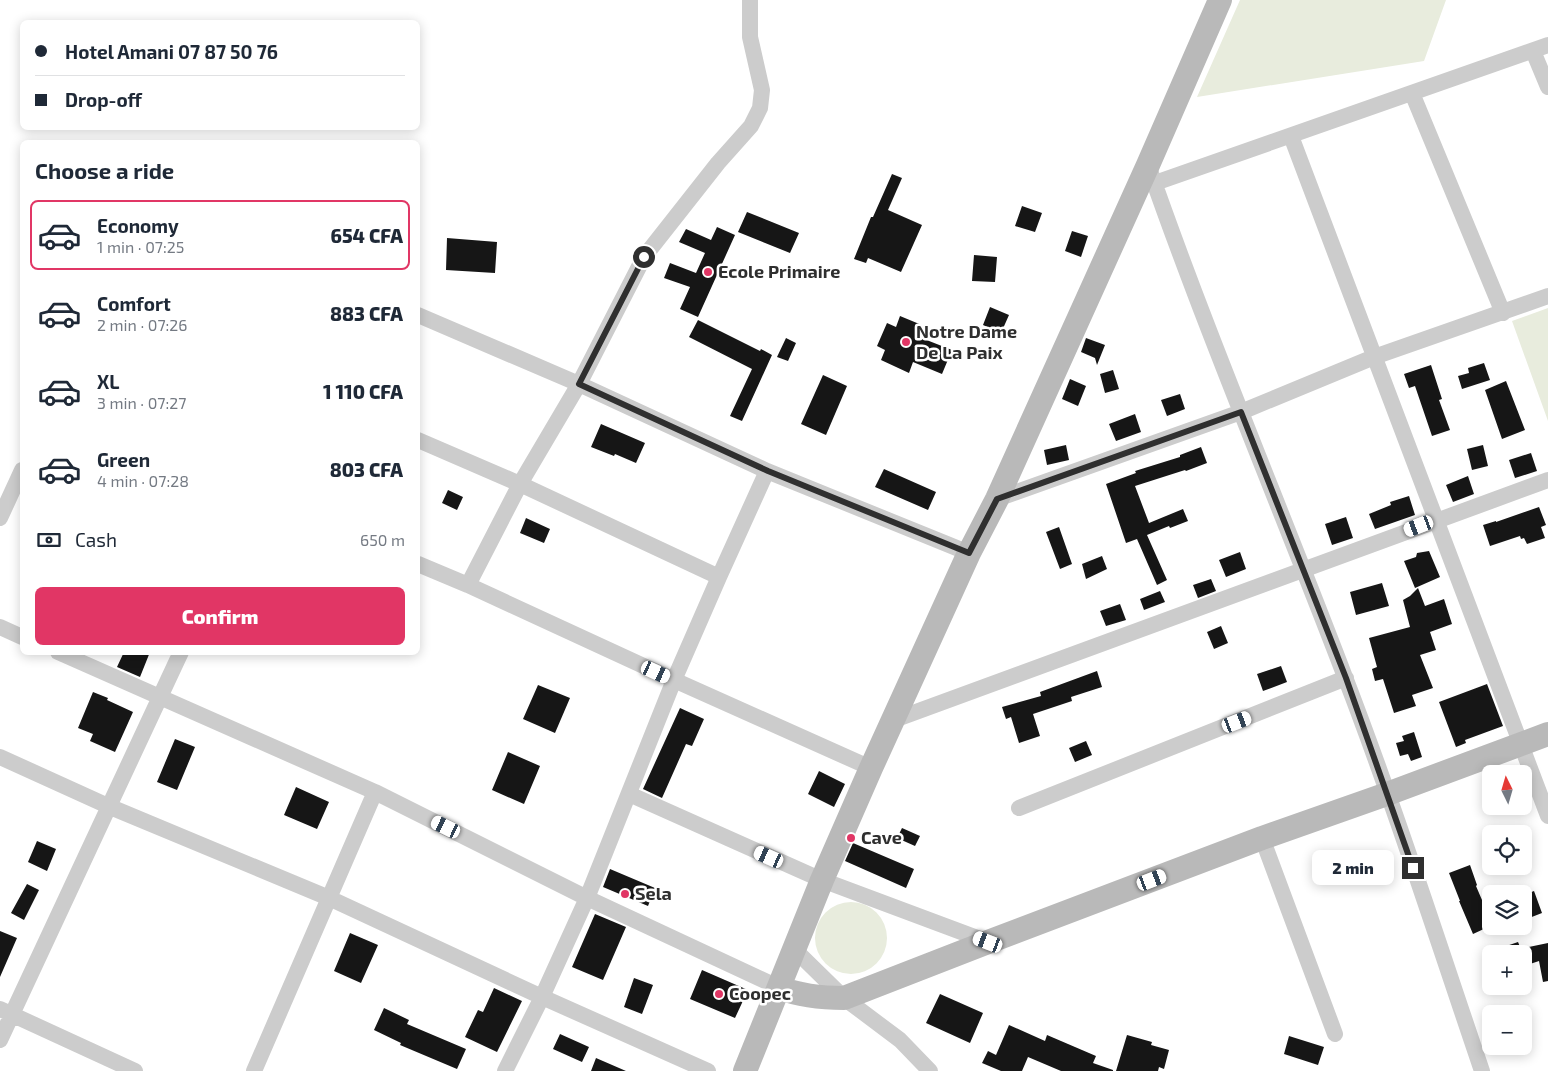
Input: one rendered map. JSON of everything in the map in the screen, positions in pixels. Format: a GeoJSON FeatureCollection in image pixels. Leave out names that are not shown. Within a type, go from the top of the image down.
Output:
{"type":"FeatureCollection","features":[{"type":"Feature","properties":{"kind":"street"},"geometry":{"type":"LineString","coordinates":[[468,585],[520,484],[579,384],[644,257],[718,163],[751,126],[760,108],[762,90],[750,37],[750,0]]}},
{"type":"Feature","properties":{"kind":"street"},"geometry":{"type":"LineString","coordinates":[[745,1071],[822,880],[871,768],[969,553],[997,499],[1152,174],[1220,0]]}},
{"type":"Feature","properties":{"kind":"street"},"geometry":{"type":"LineString","coordinates":[[1152,174],[1291,136],[1540,48],[1548,87]]}},
{"type":"Feature","properties":{"kind":"street"},"geometry":{"type":"LineString","coordinates":[[1412,93],[1502,313]]}},
{"type":"Feature","properties":{"kind":"street"},"geometry":{"type":"LineString","coordinates":[[1291,136],[1548,816]]}},
{"type":"Feature","properties":{"kind":"street"},"geometry":{"type":"LineString","coordinates":[[1152,174],[1241,412],[1346,678],[1482,1071]]}},
{"type":"Feature","properties":{"kind":"street"},"geometry":{"type":"LineString","coordinates":[[997,499],[1241,412],[1374,357],[1548,296]]}},
{"type":"Feature","properties":{"kind":"street"},"geometry":{"type":"LineString","coordinates":[[420,316],[579,384],[768,471],[969,553]]}},
{"type":"Feature","properties":{"kind":"street"},"geometry":{"type":"LineString","coordinates":[[420,441],[520,484],[718,577]]}},
{"type":"Feature","properties":{"kind":"street"},"geometry":{"type":"LineString","coordinates":[[505,1071],[542,997],[587,898],[674,680],[718,577],[768,471]]}},
{"type":"Feature","properties":{"kind":"street"},"geometry":{"type":"LineString","coordinates":[[1,514],[20,474]]}},
{"type":"Feature","properties":{"kind":"street"},"geometry":{"type":"LineString","coordinates":[[894,720],[1548,480]]}},
{"type":"Feature","properties":{"kind":"street"},"geometry":{"type":"LineString","coordinates":[[420,565],[871,768]]}},
{"type":"Feature","properties":{"kind":"street"},"geometry":{"type":"LineString","coordinates":[[0,627],[20,636]]}},
{"type":"Feature","properties":{"kind":"street"},"geometry":{"type":"LineString","coordinates":[[65,655],[375,792],[587,898],[780,988],[797,994],[823,998],[844,998],[1262,838],[1548,734]]}},
{"type":"Feature","properties":{"kind":"street"},"geometry":{"type":"LineString","coordinates":[[0,1040],[6,1012],[161,698],[179,655]]}},
{"type":"Feature","properties":{"kind":"street"},"geometry":{"type":"LineString","coordinates":[[1020,808],[1346,678]]}},
{"type":"Feature","properties":{"kind":"street"},"geometry":{"type":"LineString","coordinates":[[0,757],[108,806],[329,898],[542,997],[708,1071]]}},
{"type":"Feature","properties":{"kind":"street"},"geometry":{"type":"LineString","coordinates":[[254,1071],[375,792]]}},
{"type":"Feature","properties":{"kind":"street"},"geometry":{"type":"LineString","coordinates":[[628,794],[822,880],[988,942]]}},
{"type":"Feature","properties":{"kind":"street"},"geometry":{"type":"LineString","coordinates":[[1262,838],[1335,1034]]}},
{"type":"Feature","properties":{"kind":"street"},"geometry":{"type":"LineString","coordinates":[[795,950],[844,998],[900,1040],[930,1071]]}},
{"type":"Feature","properties":{"kind":"street"},"geometry":{"type":"LineString","coordinates":[[6,1012],[135,1071]]}},
{"type":"Feature","properties":{"kind":"shaded area"},"geometry":{"type":"Polygon","coordinates":[[[1240,0],[1446,0],[1424,61],[1197,97],[1240,0]]]}},
{"type":"Feature","properties":{"kind":"shaded area"},"geometry":{"type":"Polygon","coordinates":[[[1548,308],[1548,421],[1512,321],[1548,308]]]}},
{"type":"Feature","properties":{"kind":"shaded area"},"geometry":{"type":"Polygon","coordinates":[[[851,902],[871,908],[881,918],[887,938],[881,958],[871,968],[851,974],[831,968],[821,958],[815,938],[821,918],[831,908],[851,902]]]}},
{"type":"Feature","properties":{"kind":"building"},"geometry":{"type":"Polygon","coordinates":[[[892,174],[902,178],[888,210],[922,225],[901,272],[868,258],[866,263],[854,259],[871,217],[873,217],[892,174]]]}},
{"type":"Feature","properties":{"kind":"building"},"geometry":{"type":"Polygon","coordinates":[[[1022,206],[1042,213],[1035,232],[1015,226],[1022,206]]]}},
{"type":"Feature","properties":{"kind":"building"},"geometry":{"type":"Polygon","coordinates":[[[747,212],[799,233],[790,253],[738,232],[747,212]]]}},
{"type":"Feature","properties":{"kind":"building","name":"Ecole Primaire"},"geometry":{"type":"Polygon","coordinates":[[[717,227],[735,235],[698,317],[680,309],[690,287],[664,278],[670,263],[696,273],[705,253],[679,242],[686,229],[711,240],[717,227]]]}},
{"type":"Feature","properties":{"kind":"building"},"geometry":{"type":"Polygon","coordinates":[[[1072,231],[1088,236],[1081,257],[1065,251],[1072,231]]]}},
{"type":"Feature","properties":{"kind":"building"},"geometry":{"type":"Polygon","coordinates":[[[447,238],[497,242],[495,273],[446,270],[447,238]]]}},
{"type":"Feature","properties":{"kind":"building"},"geometry":{"type":"Polygon","coordinates":[[[974,255],[997,257],[995,282],[972,281],[974,255]]]}},
{"type":"Feature","properties":{"kind":"building"},"geometry":{"type":"Polygon","coordinates":[[[990,307],[1009,315],[1001,333],[983,325],[990,307]]]}},
{"type":"Feature","properties":{"kind":"building","name":"Notre Dame De La Paix"},"geometry":{"type":"Polygon","coordinates":[[[900,316],[929,328],[924,339],[952,350],[942,374],[913,362],[909,373],[881,360],[885,350],[877,346],[887,323],[896,327],[900,316]]]}},
{"type":"Feature","properties":{"kind":"building"},"geometry":{"type":"Polygon","coordinates":[[[698,320],[760,351],[761,349],[772,355],[742,421],[730,416],[752,369],[689,337],[698,320]]]}},
{"type":"Feature","properties":{"kind":"building"},"geometry":{"type":"Polygon","coordinates":[[[786,338],[796,343],[788,361],[777,357],[786,338]]]}},
{"type":"Feature","properties":{"kind":"building"},"geometry":{"type":"Polygon","coordinates":[[[1086,338],[1105,345],[1097,365],[1095,358],[1081,352],[1086,338]]]}},
{"type":"Feature","properties":{"kind":"building"},"geometry":{"type":"Polygon","coordinates":[[[1484,363],[1490,380],[1462,389],[1458,376],[1469,373],[1468,368],[1484,363]]]}},
{"type":"Feature","properties":{"kind":"building"},"geometry":{"type":"Polygon","coordinates":[[[1431,365],[1442,399],[1439,400],[1450,430],[1432,436],[1415,386],[1409,388],[1404,374],[1431,365]]]}},
{"type":"Feature","properties":{"kind":"building"},"geometry":{"type":"Polygon","coordinates":[[[1113,370],[1119,389],[1105,393],[1100,374],[1113,370]]]}},
{"type":"Feature","properties":{"kind":"building"},"geometry":{"type":"Polygon","coordinates":[[[823,375],[847,386],[826,435],[801,424],[823,375]]]}},
{"type":"Feature","properties":{"kind":"building"},"geometry":{"type":"Polygon","coordinates":[[[1070,379],[1086,386],[1078,406],[1062,399],[1070,379]]]}},
{"type":"Feature","properties":{"kind":"building"},"geometry":{"type":"Polygon","coordinates":[[[1506,381],[1525,430],[1502,439],[1485,390],[1506,381]]]}},
{"type":"Feature","properties":{"kind":"building"},"geometry":{"type":"Polygon","coordinates":[[[1180,394],[1185,409],[1167,416],[1161,400],[1180,394]]]}},
{"type":"Feature","properties":{"kind":"building"},"geometry":{"type":"Polygon","coordinates":[[[1135,414],[1141,432],[1116,441],[1109,424],[1135,414]]]}},
{"type":"Feature","properties":{"kind":"building"},"geometry":{"type":"Polygon","coordinates":[[[601,424],[645,443],[636,463],[591,447],[601,424]]]}},
{"type":"Feature","properties":{"kind":"building"},"geometry":{"type":"Polygon","coordinates":[[[1066,445],[1069,460],[1047,465],[1044,450],[1066,445]]]}},
{"type":"Feature","properties":{"kind":"building"},"geometry":{"type":"Polygon","coordinates":[[[1483,445],[1488,466],[1472,470],[1467,449],[1483,445]]]}},
{"type":"Feature","properties":{"kind":"building"},"geometry":{"type":"Polygon","coordinates":[[[1201,447],[1207,463],[1135,486],[1149,523],[1183,509],[1188,521],[1147,535],[1167,580],[1157,585],[1137,539],[1126,543],[1106,484],[1136,473],[1135,471],[1180,457],[1180,455],[1201,447]]]}},
{"type":"Feature","properties":{"kind":"building"},"geometry":{"type":"Polygon","coordinates":[[[1531,453],[1537,471],[1515,478],[1509,460],[1531,453]]]}},
{"type":"Feature","properties":{"kind":"building"},"geometry":{"type":"Polygon","coordinates":[[[884,469],[936,492],[928,510],[875,487],[884,469]]]}},
{"type":"Feature","properties":{"kind":"building"},"geometry":{"type":"Polygon","coordinates":[[[1468,476],[1474,494],[1453,502],[1446,485],[1468,476]]]}},
{"type":"Feature","properties":{"kind":"building"},"geometry":{"type":"Polygon","coordinates":[[[448,490],[463,497],[457,510],[442,503],[448,490]]]}},
{"type":"Feature","properties":{"kind":"building"},"geometry":{"type":"Polygon","coordinates":[[[1409,496],[1415,515],[1375,529],[1369,514],[1391,505],[1390,502],[1409,496]]]}},
{"type":"Feature","properties":{"kind":"building"},"geometry":{"type":"Polygon","coordinates":[[[1539,507],[1546,525],[1541,527],[1545,538],[1527,544],[1524,538],[1521,539],[1520,536],[1490,546],[1483,525],[1539,507]]]}},
{"type":"Feature","properties":{"kind":"building"},"geometry":{"type":"Polygon","coordinates":[[[1346,517],[1353,538],[1332,545],[1325,524],[1346,517]]]}},
{"type":"Feature","properties":{"kind":"building"},"geometry":{"type":"Polygon","coordinates":[[[526,518],[550,529],[544,543],[520,533],[526,518]]]}},
{"type":"Feature","properties":{"kind":"building"},"geometry":{"type":"Polygon","coordinates":[[[1059,527],[1072,564],[1060,569],[1046,532],[1059,527]]]}},
{"type":"Feature","properties":{"kind":"building"},"geometry":{"type":"Polygon","coordinates":[[[1429,551],[1440,577],[1415,588],[1404,561],[1416,557],[1417,553],[1429,551]]]}},
{"type":"Feature","properties":{"kind":"building"},"geometry":{"type":"Polygon","coordinates":[[[1240,552],[1246,569],[1226,577],[1219,560],[1240,552]]]}},
{"type":"Feature","properties":{"kind":"building"},"geometry":{"type":"Polygon","coordinates":[[[1102,556],[1107,569],[1086,579],[1082,564],[1102,556]]]}},
{"type":"Feature","properties":{"kind":"building"},"geometry":{"type":"Polygon","coordinates":[[[1211,579],[1216,591],[1198,598],[1193,585],[1211,579]]]}},
{"type":"Feature","properties":{"kind":"building"},"geometry":{"type":"Polygon","coordinates":[[[1382,583],[1389,606],[1356,615],[1350,592],[1382,583]]]}},
{"type":"Feature","properties":{"kind":"building"},"geometry":{"type":"Polygon","coordinates":[[[1418,588],[1425,606],[1444,599],[1452,624],[1430,632],[1436,650],[1420,655],[1433,688],[1412,695],[1416,706],[1394,713],[1383,679],[1375,681],[1372,669],[1377,667],[1369,638],[1410,627],[1403,600],[1418,588]]]}},
{"type":"Feature","properties":{"kind":"building"},"geometry":{"type":"Polygon","coordinates":[[[1160,591],[1165,602],[1144,610],[1140,599],[1160,591]]]}},
{"type":"Feature","properties":{"kind":"building"},"geometry":{"type":"Polygon","coordinates":[[[1120,604],[1126,620],[1106,626],[1100,611],[1120,604]]]}},
{"type":"Feature","properties":{"kind":"building"},"geometry":{"type":"Polygon","coordinates":[[[1221,626],[1228,643],[1214,649],[1207,632],[1221,626]]]}},
{"type":"Feature","properties":{"kind":"building"},"geometry":{"type":"Polygon","coordinates":[[[123,655],[149,655],[140,677],[117,667],[123,655]]]}},
{"type":"Feature","properties":{"kind":"building"},"geometry":{"type":"Polygon","coordinates":[[[1281,666],[1287,682],[1263,691],[1257,674],[1281,666]]]}},
{"type":"Feature","properties":{"kind":"building"},"geometry":{"type":"Polygon","coordinates":[[[1097,671],[1102,687],[1071,697],[1072,701],[1033,714],[1040,736],[1019,743],[1011,717],[1006,719],[1002,707],[1041,696],[1040,692],[1097,671]]]}},
{"type":"Feature","properties":{"kind":"building"},"geometry":{"type":"Polygon","coordinates":[[[1487,684],[1503,726],[1465,740],[1466,743],[1456,747],[1439,702],[1487,684]]]}},
{"type":"Feature","properties":{"kind":"building"},"geometry":{"type":"Polygon","coordinates":[[[538,685],[570,698],[555,733],[523,719],[538,685]]]}},
{"type":"Feature","properties":{"kind":"building"},"geometry":{"type":"Polygon","coordinates":[[[93,692],[133,712],[115,752],[90,741],[93,734],[78,728],[93,692]]]}},
{"type":"Feature","properties":{"kind":"building"},"geometry":{"type":"Polygon","coordinates":[[[680,708],[704,719],[692,746],[686,744],[662,798],[643,789],[680,708]]]}},
{"type":"Feature","properties":{"kind":"building"},"geometry":{"type":"Polygon","coordinates":[[[1414,732],[1422,757],[1411,761],[1408,754],[1400,756],[1396,743],[1404,741],[1402,736],[1414,732]]]}},
{"type":"Feature","properties":{"kind":"building"},"geometry":{"type":"Polygon","coordinates":[[[175,739],[195,747],[177,790],[157,782],[175,739]]]}},
{"type":"Feature","properties":{"kind":"building"},"geometry":{"type":"Polygon","coordinates":[[[1086,741],[1092,755],[1075,762],[1069,748],[1086,741]]]}},
{"type":"Feature","properties":{"kind":"building"},"geometry":{"type":"Polygon","coordinates":[[[508,752],[540,766],[524,804],[492,790],[508,752]]]}},
{"type":"Feature","properties":{"kind":"building"},"geometry":{"type":"Polygon","coordinates":[[[819,771],[845,784],[834,807],[808,794],[819,771]]]}},
{"type":"Feature","properties":{"kind":"building"},"geometry":{"type":"Polygon","coordinates":[[[296,787],[329,802],[317,829],[284,815],[296,787]]]}},
{"type":"Feature","properties":{"kind":"building"},"geometry":{"type":"Polygon","coordinates":[[[902,828],[920,836],[915,846],[897,838],[902,828]]]}},
{"type":"Feature","properties":{"kind":"building"},"geometry":{"type":"Polygon","coordinates":[[[37,841],[56,849],[47,871],[28,862],[37,841]]]}},
{"type":"Feature","properties":{"kind":"building"},"geometry":{"type":"Polygon","coordinates":[[[853,843],[914,869],[906,888],[845,861],[853,843]]]}},
{"type":"Feature","properties":{"kind":"building"},"geometry":{"type":"Polygon","coordinates":[[[1470,865],[1482,900],[1482,930],[1473,934],[1449,873],[1470,865]]]}},
{"type":"Feature","properties":{"kind":"building"},"geometry":{"type":"Polygon","coordinates":[[[610,869],[655,888],[648,906],[603,887],[610,869]]]}},
{"type":"Feature","properties":{"kind":"building"},"geometry":{"type":"Polygon","coordinates":[[[27,884],[39,890],[24,920],[11,913],[27,884]]]}},
{"type":"Feature","properties":{"kind":"building"},"geometry":{"type":"Polygon","coordinates":[[[1534,891],[1542,913],[1532,917],[1532,892],[1534,891]]]}},
{"type":"Feature","properties":{"kind":"building"},"geometry":{"type":"Polygon","coordinates":[[[595,914],[626,927],[603,980],[572,967],[595,914]]]}},
{"type":"Feature","properties":{"kind":"building"},"geometry":{"type":"Polygon","coordinates":[[[0,931],[17,938],[0,977],[0,931]]]}},
{"type":"Feature","properties":{"kind":"building"},"geometry":{"type":"Polygon","coordinates":[[[350,933],[378,945],[361,983],[334,971],[350,933]]]}},
{"type":"Feature","properties":{"kind":"building"},"geometry":{"type":"Polygon","coordinates":[[[1548,943],[1548,981],[1543,982],[1539,961],[1532,963],[1532,946],[1548,943]]]}},
{"type":"Feature","properties":{"kind":"building","name":"Coopec"},"geometry":{"type":"Polygon","coordinates":[[[702,970],[748,990],[735,1018],[690,999],[702,970]]]}},
{"type":"Feature","properties":{"kind":"building"},"geometry":{"type":"Polygon","coordinates":[[[634,978],[653,985],[642,1014],[624,1007],[634,978]]]}},
{"type":"Feature","properties":{"kind":"building"},"geometry":{"type":"Polygon","coordinates":[[[494,988],[522,1001],[497,1052],[465,1037],[478,1010],[483,1012],[494,988]]]}},
{"type":"Feature","properties":{"kind":"building"},"geometry":{"type":"Polygon","coordinates":[[[940,994],[983,1013],[970,1043],[926,1023],[940,994]]]}},
{"type":"Feature","properties":{"kind":"building"},"geometry":{"type":"Polygon","coordinates":[[[384,1008],[409,1020],[407,1024],[466,1049],[457,1069],[400,1045],[401,1043],[374,1030],[384,1008]]]}},
{"type":"Feature","properties":{"kind":"building"},"geometry":{"type":"Polygon","coordinates":[[[1009,1025],[1045,1041],[1047,1035],[1096,1056],[1093,1063],[1113,1071],[1061,1071],[1028,1057],[1022,1071],[1001,1071],[982,1063],[988,1051],[996,1055],[1009,1025]]]}},
{"type":"Feature","properties":{"kind":"building"},"geometry":{"type":"Polygon","coordinates":[[[560,1034],[589,1047],[582,1062],[553,1049],[560,1034]]]}},
{"type":"Feature","properties":{"kind":"building"},"geometry":{"type":"Polygon","coordinates":[[[1127,1035],[1152,1042],[1151,1045],[1169,1050],[1164,1069],[1159,1067],[1158,1071],[1116,1071],[1127,1035]]]}},
{"type":"Feature","properties":{"kind":"building"},"geometry":{"type":"Polygon","coordinates":[[[1289,1036],[1324,1047],[1318,1065],[1284,1054],[1289,1036]]]}},
{"type":"Feature","properties":{"kind":"building"},"geometry":{"type":"Polygon","coordinates":[[[596,1058],[626,1071],[591,1071],[596,1058]]]}},
{"type":"Feature","properties":{"kind":"place","name":"Ecole Primaire"},"geometry":{"type":"Point","coordinates":[708,272]}},
{"type":"Feature","properties":{"kind":"place","name":"Notre Dame De La Paix"},"geometry":{"type":"Point","coordinates":[906,342]}},
{"type":"Feature","properties":{"kind":"place","name":"Cave"},"geometry":{"type":"Point","coordinates":[851,838]}},
{"type":"Feature","properties":{"kind":"place","name":"Sela"},"geometry":{"type":"Point","coordinates":[625,894]}},
{"type":"Feature","properties":{"kind":"place","name":"Coopec"},"geometry":{"type":"Point","coordinates":[719,994]}},
{"type":"Feature","properties":{"kind":"route"},"geometry":{"type":"LineString","coordinates":[[644,257],[579,384],[768,471],[969,553],[997,499],[1241,412],[1346,678],[1413,868]]}}]}
